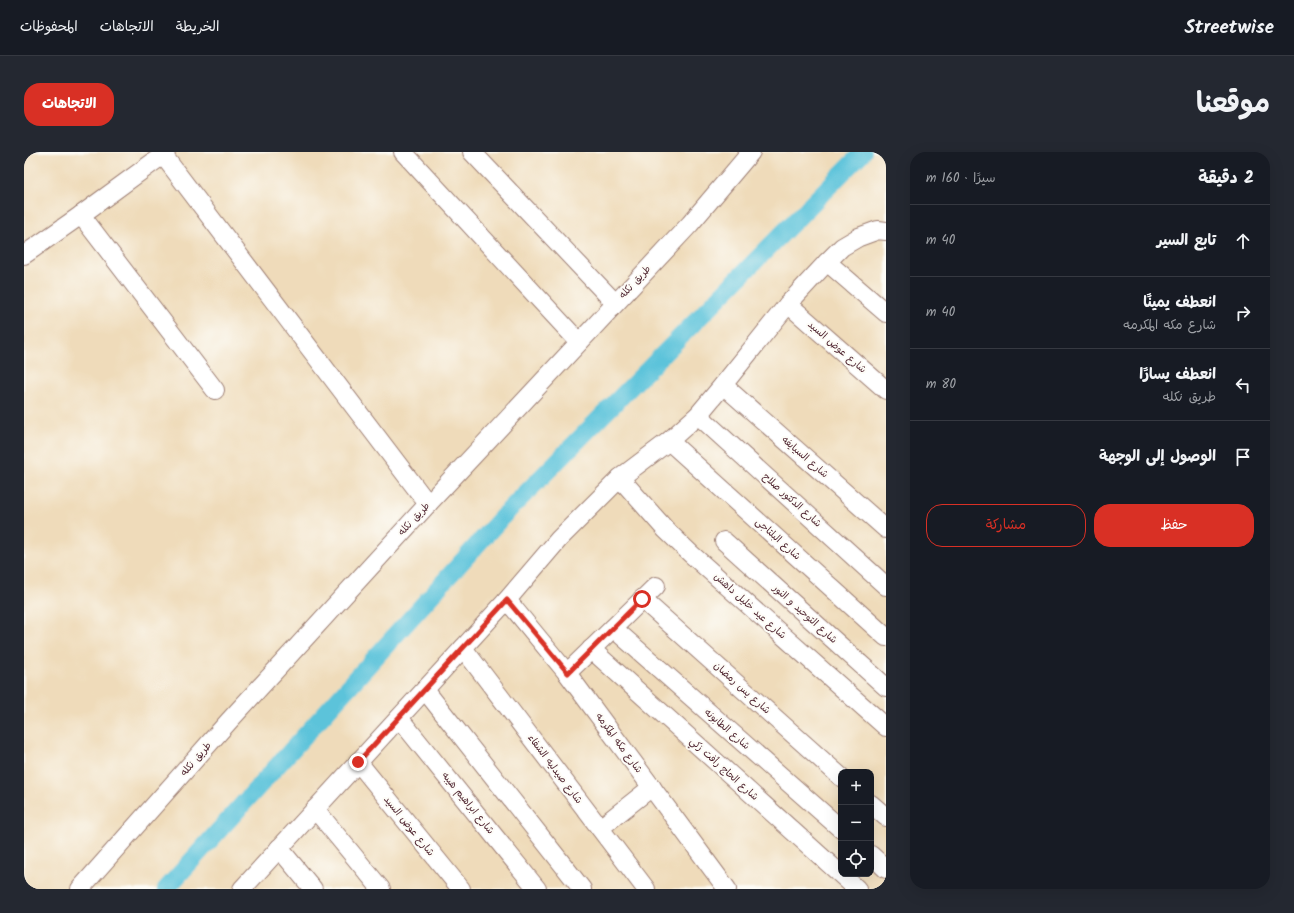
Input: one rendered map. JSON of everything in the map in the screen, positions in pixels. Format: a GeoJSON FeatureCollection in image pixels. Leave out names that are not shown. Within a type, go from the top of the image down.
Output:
{"type":"FeatureCollection","features":[{"type":"Feature","properties":{"kind":"street"},"geometry":{"type":"LineString","coordinates":[[403,152],[579,342]]}},
{"type":"Feature","properties":{"kind":"street"},"geometry":{"type":"LineString","coordinates":[[472,152],[615,303]]}},
{"type":"Feature","properties":{"kind":"street"},"geometry":{"type":"LineString","coordinates":[[24,255],[164,154],[428,504]]}},
{"type":"Feature","properties":{"kind":"street","name":"طريق نكله"},"geometry":{"type":"LineString","coordinates":[[80,889],[229,721],[428,504],[690,224],[743,155]]}},
{"type":"Feature","properties":{"kind":"street"},"geometry":{"type":"LineString","coordinates":[[81,215],[215,390]]}},
{"type":"Feature","properties":{"kind":"street"},"geometry":{"type":"LineString","coordinates":[[242,889],[507,600],[559,540],[620,478],[669,441],[698,415],[788,304],[827,262],[842,247],[859,237],[883,233]]}},
{"type":"Feature","properties":{"kind":"street"},"geometry":{"type":"LineString","coordinates":[[827,262],[886,313]]}},
{"type":"Feature","properties":{"kind":"street","name":"شارع عوض السيد"},"geometry":{"type":"LineString","coordinates":[[788,304],[886,390]]}},
{"type":"Feature","properties":{"kind":"street","name":"شارع السيايفه"},"geometry":{"type":"LineString","coordinates":[[723,386],[886,529]]}},
{"type":"Feature","properties":{"kind":"street","name":"شارع الدكتور صلاح"},"geometry":{"type":"LineString","coordinates":[[698,415],[886,586]]}},
{"type":"Feature","properties":{"kind":"street","name":"شارع البلتاجى"},"geometry":{"type":"LineString","coordinates":[[669,441],[886,637]]}},
{"type":"Feature","properties":{"kind":"street","name":"شارع عيد خليل داهش"},"geometry":{"type":"LineString","coordinates":[[620,478],[666,530],[691,554],[886,727]]}},
{"type":"Feature","properties":{"kind":"street","name":"شارع التوحيد و النور"},"geometry":{"type":"LineString","coordinates":[[724,541],[886,687]]}},
{"type":"Feature","properties":{"kind":"street"},"geometry":{"type":"LineString","coordinates":[[568,673],[656,586]]}},
{"type":"Feature","properties":{"kind":"street","name":"شارع يس رمضان"},"geometry":{"type":"LineString","coordinates":[[642,599],[838,774]]}},
{"type":"Feature","properties":{"kind":"street","name":"شارع مكه المكرمه"},"geometry":{"type":"LineString","coordinates":[[507,600],[568,673],[727,889]]}},
{"type":"Feature","properties":{"kind":"street","name":"شارع الطابونه"},"geometry":{"type":"LineString","coordinates":[[613,628],[838,826]]}},
{"type":"Feature","properties":{"kind":"street","name":"شارع صيدليه الشفاء"},"geometry":{"type":"LineString","coordinates":[[463,648],[646,889]]}},
{"type":"Feature","properties":{"kind":"street","name":"شارع الحاج رأفت زكي"},"geometry":{"type":"LineString","coordinates":[[592,650],[857,889]]}},
{"type":"Feature","properties":{"kind":"street"},"geometry":{"type":"LineString","coordinates":[[425,690],[582,889]]}},
{"type":"Feature","properties":{"kind":"street","name":"شارع ابراهيم هيبه"},"geometry":{"type":"LineString","coordinates":[[399,718],[537,889]]}},
{"type":"Feature","properties":{"kind":"street","name":"شارع عوض السيد"},"geometry":{"type":"LineString","coordinates":[[358,762],[461,889]]}},
{"type":"Feature","properties":{"kind":"street"},"geometry":{"type":"LineString","coordinates":[[600,828],[652,787]]}},
{"type":"Feature","properties":{"kind":"street"},"geometry":{"type":"LineString","coordinates":[[872,805],[886,817]]}},
{"type":"Feature","properties":{"kind":"street"},"geometry":{"type":"LineString","coordinates":[[315,809],[381,889]]}},
{"type":"Feature","properties":{"kind":"street"},"geometry":{"type":"LineString","coordinates":[[280,848],[313,889]]}},
{"type":"Feature","properties":{"kind":"street"},"geometry":{"type":"LineString","coordinates":[[874,859],[886,869]]}},
{"type":"Feature","properties":{"kind":"waterway"},"geometry":{"type":"LineString","coordinates":[[166,889],[504,515],[863,152]]}},
{"type":"Feature","properties":{"kind":"route"},"geometry":{"type":"LineString","coordinates":[[358,762],[507,600],[568,673],[642,599]]}}]}
